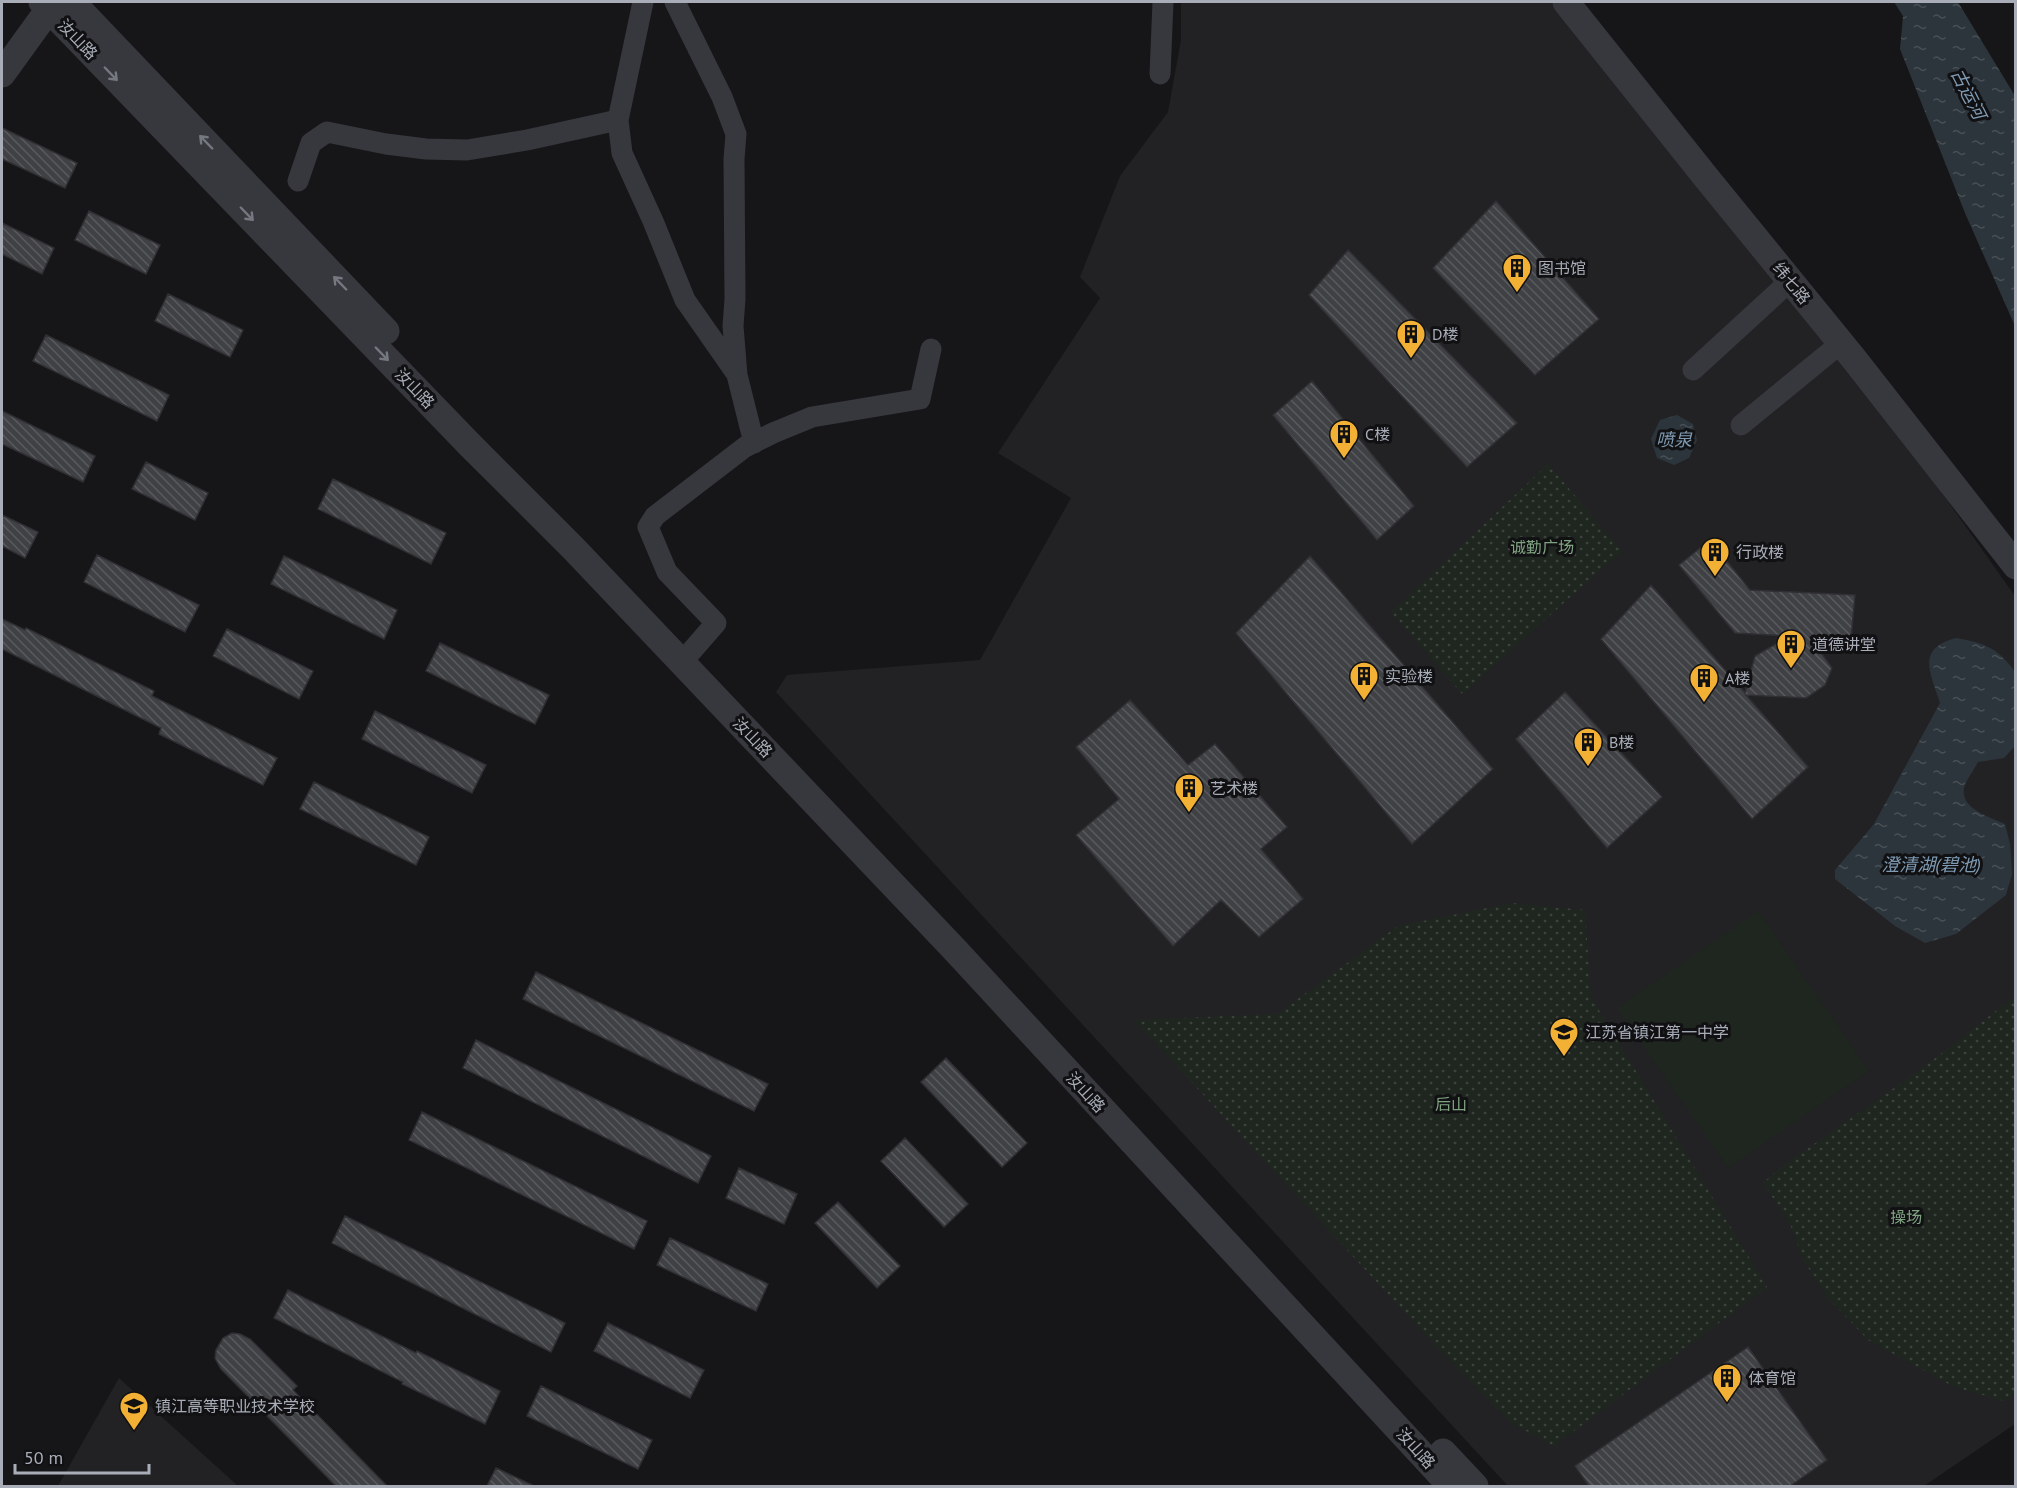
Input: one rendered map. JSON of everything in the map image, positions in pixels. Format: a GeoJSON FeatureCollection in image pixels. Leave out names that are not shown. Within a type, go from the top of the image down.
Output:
{"type":"FeatureCollection","features":[{"type":"Feature","properties":{"kind":"street"},"geometry":{"type":"LineString","coordinates":[[643,2],[618,120],[622,153],[685,300],[737,375]]}},
{"type":"Feature","properties":{"kind":"street"},"geometry":{"type":"LineString","coordinates":[[675,2],[722,97],[736,134],[733,326],[737,375],[754,443]]}},
{"type":"Feature","properties":{"kind":"street"},"geometry":{"type":"LineString","coordinates":[[1160,74],[1163,2]]}},
{"type":"Feature","properties":{"kind":"street","name":"纬七路"},"geometry":{"type":"LineString","coordinates":[[1566,2],[1841,343],[2016,566]]}},
{"type":"Feature","properties":{"kind":"street"},"geometry":{"type":"LineString","coordinates":[[2,74],[54,3]]}},
{"type":"Feature","properties":{"kind":"street","name":"汝山路"},"geometry":{"type":"LineString","coordinates":[[54,3],[687,656],[1475,1486]]}},
{"type":"Feature","properties":{"kind":"street"},"geometry":{"type":"LineString","coordinates":[[298,181],[311,143],[327,132],[386,144],[426,149],[467,150],[527,140],[618,120]]}},
{"type":"Feature","properties":{"kind":"street"},"geometry":{"type":"LineString","coordinates":[[1693,370],[1790,281]]}},
{"type":"Feature","properties":{"kind":"street"},"geometry":{"type":"LineString","coordinates":[[1741,426],[1841,343]]}},
{"type":"Feature","properties":{"kind":"street"},"geometry":{"type":"LineString","coordinates":[[687,656],[716,623],[667,572],[648,527],[655,516],[745,447],[812,417],[920,399],[931,349]]}},
{"type":"Feature","properties":{"kind":"street","name":"汝山路"},"geometry":{"type":"LineString","coordinates":[[687,656],[956,951],[1451,1486]]}},
{"type":"Feature","properties":{"kind":"shaded area","name":"江苏省镇江第一中学"},"geometry":{"type":"Polygon","coordinates":[[[1181,2],[1556,2],[1901,435],[2015,596],[2015,1424],[1924,1486],[1508,1486],[776,692],[787,675],[980,660],[1071,498],[998,453],[1100,298],[1080,277],[1120,176],[1168,112],[1181,40],[1181,2]]]}},
{"type":"Feature","properties":{"kind":"shaded area","name":"镇江高等职业技术学校"},"geometry":{"type":"Polygon","coordinates":[[[119,1378],[238,1486],[58,1486],[119,1378]]]}},
{"type":"Feature","properties":{"kind":"green space","name":"诚勤广场"},"geometry":{"type":"Polygon","coordinates":[[[1548,464],[1622,551],[1462,694],[1391,612],[1548,464]]]}},
{"type":"Feature","properties":{"kind":"green space","name":"后山"},"geometry":{"type":"Polygon","coordinates":[[[1512,903],[1585,910],[1591,997],[1767,1287],[1554,1446],[1510,1422],[1436,1346],[1134,1020],[1277,1014],[1398,926],[1512,903]]]}},
{"type":"Feature","properties":{"kind":"green space"},"geometry":{"type":"Polygon","coordinates":[[[1758,911],[1869,1071],[1728,1168],[1617,1008],[1758,911]]]}},
{"type":"Feature","properties":{"kind":"green space","name":"操场"},"geometry":{"type":"Polygon","coordinates":[[[2015,996],[2016,1392],[2004,1401],[1954,1387],[1868,1340],[1828,1298],[1804,1261],[1790,1224],[1763,1183],[1780,1168],[1924,1067],[2015,996]]]}},
{"type":"Feature","properties":{"kind":"water","name":"古运河"},"geometry":{"type":"Polygon","coordinates":[[[1894,2],[1958,2],[2015,96],[2015,326],[1965,213],[1900,49],[1903,16],[1894,2]]]}},
{"type":"Feature","properties":{"kind":"water","name":"喷泉"},"geometry":{"type":"Polygon","coordinates":[[[1677,415],[1693,424],[1697,440],[1689,458],[1674,465],[1657,458],[1651,439],[1660,420],[1677,415]]]}},
{"type":"Feature","properties":{"kind":"water","name":"澄清湖(碧池)"},"geometry":{"type":"Polygon","coordinates":[[[1956,638],[1975,642],[1997,652],[2015,672],[2015,746],[2004,758],[1978,762],[1964,788],[1964,795],[1971,807],[2005,824],[2010,844],[2012,874],[2006,895],[1956,934],[1925,943],[1895,926],[1835,879],[1835,870],[1874,824],[1940,703],[1929,663],[1935,649],[1956,638]]]}},
{"type":"Feature","properties":{"kind":"building"},"geometry":{"type":"Polygon","coordinates":[[[2,128],[77,163],[65,188],[2,159],[2,128]]]}},
{"type":"Feature","properties":{"kind":"building","name":"图书馆"},"geometry":{"type":"Polygon","coordinates":[[[1496,201],[1599,319],[1535,375],[1433,268],[1496,201]]]}},
{"type":"Feature","properties":{"kind":"building"},"geometry":{"type":"Polygon","coordinates":[[[89,211],[160,245],[146,274],[75,240],[89,211]]]}},
{"type":"Feature","properties":{"kind":"building"},"geometry":{"type":"Polygon","coordinates":[[[2,223],[54,248],[42,274],[2,254],[2,223]]]}},
{"type":"Feature","properties":{"kind":"building","name":"D楼"},"geometry":{"type":"Polygon","coordinates":[[[1348,250],[1517,423],[1467,467],[1309,295],[1348,250]]]}},
{"type":"Feature","properties":{"kind":"building"},"geometry":{"type":"Polygon","coordinates":[[[168,294],[243,330],[230,357],[155,321],[168,294]]]}},
{"type":"Feature","properties":{"kind":"building"},"geometry":{"type":"Polygon","coordinates":[[[46,335],[169,395],[157,421],[33,361],[46,335]]]}},
{"type":"Feature","properties":{"kind":"building","name":"C楼"},"geometry":{"type":"Polygon","coordinates":[[[1312,381],[1414,506],[1377,540],[1273,415],[1312,381]]]}},
{"type":"Feature","properties":{"kind":"building"},"geometry":{"type":"Polygon","coordinates":[[[2,411],[95,456],[83,482],[2,444],[2,411]]]}},
{"type":"Feature","properties":{"kind":"building"},"geometry":{"type":"Polygon","coordinates":[[[146,462],[208,493],[195,520],[132,489],[146,462]]]}},
{"type":"Feature","properties":{"kind":"building"},"geometry":{"type":"Polygon","coordinates":[[[333,479],[446,533],[431,564],[318,509],[333,479]]]}},
{"type":"Feature","properties":{"kind":"building"},"geometry":{"type":"Polygon","coordinates":[[[2,515],[38,532],[25,558],[2,546],[2,515]]]}},
{"type":"Feature","properties":{"kind":"building","name":"A楼"},"geometry":{"type":"Polygon","coordinates":[[[1710,540],[1750,590],[1855,595],[1851,639],[1810,637],[1832,668],[1825,685],[1806,698],[1746,695],[1808,767],[1752,819],[1601,639],[1651,585],[1745,693],[1755,656],[1790,636],[1735,633],[1679,565],[1710,540]]]}},
{"type":"Feature","properties":{"kind":"building"},"geometry":{"type":"Polygon","coordinates":[[[97,555],[199,605],[185,632],[84,582],[97,555]]]}},
{"type":"Feature","properties":{"kind":"building"},"geometry":{"type":"Polygon","coordinates":[[[284,556],[397,610],[384,639],[271,584],[284,556]]]}},
{"type":"Feature","properties":{"kind":"building","name":"实验楼"},"geometry":{"type":"Polygon","coordinates":[[[1310,556],[1493,769],[1412,844],[1236,633],[1310,556]]]}},
{"type":"Feature","properties":{"kind":"building"},"geometry":{"type":"Polygon","coordinates":[[[2,619],[25,630],[26,628],[154,691],[152,696],[277,758],[263,785],[159,734],[161,728],[2,649],[2,619]]]}},
{"type":"Feature","properties":{"kind":"building"},"geometry":{"type":"Polygon","coordinates":[[[227,629],[313,671],[299,699],[213,656],[227,629]]]}},
{"type":"Feature","properties":{"kind":"building"},"geometry":{"type":"Polygon","coordinates":[[[440,643],[549,695],[535,724],[426,671],[440,643]]]}},
{"type":"Feature","properties":{"kind":"building","name":"B楼"},"geometry":{"type":"Polygon","coordinates":[[[1565,692],[1662,797],[1607,848],[1516,739],[1565,692]]]}},
{"type":"Feature","properties":{"kind":"building","name":"艺术楼"},"geometry":{"type":"Polygon","coordinates":[[[1130,700],[1188,765],[1215,744],[1287,827],[1261,849],[1303,899],[1259,937],[1221,900],[1173,946],[1076,835],[1119,799],[1076,747],[1130,700]]]}},
{"type":"Feature","properties":{"kind":"building"},"geometry":{"type":"Polygon","coordinates":[[[375,711],[486,765],[472,793],[362,739],[375,711]]]}},
{"type":"Feature","properties":{"kind":"building"},"geometry":{"type":"Polygon","coordinates":[[[314,782],[429,837],[416,865],[300,809],[314,782]]]}},
{"type":"Feature","properties":{"kind":"building"},"geometry":{"type":"Polygon","coordinates":[[[536,972],[768,1084],[754,1111],[523,999],[536,972]]]}},
{"type":"Feature","properties":{"kind":"building"},"geometry":{"type":"Polygon","coordinates":[[[476,1040],[711,1156],[698,1183],[463,1068],[476,1040]]]}},
{"type":"Feature","properties":{"kind":"building"},"geometry":{"type":"Polygon","coordinates":[[[946,1058],[1027,1143],[1002,1167],[921,1082],[946,1058]]]}},
{"type":"Feature","properties":{"kind":"building"},"geometry":{"type":"Polygon","coordinates":[[[422,1112],[647,1221],[634,1249],[409,1140],[422,1112]]]}},
{"type":"Feature","properties":{"kind":"building"},"geometry":{"type":"Polygon","coordinates":[[[905,1138],[968,1204],[944,1227],[881,1161],[905,1138]]]}},
{"type":"Feature","properties":{"kind":"building"},"geometry":{"type":"Polygon","coordinates":[[[739,1168],[797,1194],[784,1224],[726,1198],[739,1168]]]}},
{"type":"Feature","properties":{"kind":"building"},"geometry":{"type":"Polygon","coordinates":[[[838,1202],[900,1266],[877,1288],[815,1223],[838,1202]]]}},
{"type":"Feature","properties":{"kind":"building"},"geometry":{"type":"Polygon","coordinates":[[[345,1216],[565,1323],[551,1352],[332,1243],[345,1216]]]}},
{"type":"Feature","properties":{"kind":"building"},"geometry":{"type":"Polygon","coordinates":[[[670,1238],[768,1284],[756,1311],[657,1265],[670,1238]]]}},
{"type":"Feature","properties":{"kind":"building"},"geometry":{"type":"Polygon","coordinates":[[[288,1290],[416,1353],[417,1351],[500,1391],[485,1424],[274,1318],[288,1290]]]}},
{"type":"Feature","properties":{"kind":"building"},"geometry":{"type":"Polygon","coordinates":[[[608,1323],[704,1370],[690,1398],[594,1351],[608,1323]]]}},
{"type":"Feature","properties":{"kind":"building"},"geometry":{"type":"Polygon","coordinates":[[[232,1333],[250,1339],[297,1386],[293,1390],[387,1486],[336,1486],[221,1369],[215,1358],[216,1350],[223,1338],[232,1333]]]}},
{"type":"Feature","properties":{"kind":"building","name":"体育馆"},"geometry":{"type":"Polygon","coordinates":[[[1748,1347],[1827,1460],[1790,1486],[1589,1486],[1575,1466],[1748,1347]]]}},
{"type":"Feature","properties":{"kind":"building"},"geometry":{"type":"Polygon","coordinates":[[[541,1386],[652,1440],[638,1469],[527,1416],[541,1386]]]}},
{"type":"Feature","properties":{"kind":"building"},"geometry":{"type":"Polygon","coordinates":[[[496,1468],[534,1486],[487,1486],[496,1468]]]}},
{"type":"Feature","properties":{"kind":"place","name":"图书馆"},"geometry":{"type":"Point","coordinates":[1517,294]}},
{"type":"Feature","properties":{"kind":"place","name":"D楼"},"geometry":{"type":"Point","coordinates":[1411,360]}},
{"type":"Feature","properties":{"kind":"place","name":"C楼"},"geometry":{"type":"Point","coordinates":[1344,460]}},
{"type":"Feature","properties":{"kind":"place","name":"行政楼"},"geometry":{"type":"Point","coordinates":[1715,578]}},
{"type":"Feature","properties":{"kind":"place","name":"道德讲堂"},"geometry":{"type":"Point","coordinates":[1791,670]}},
{"type":"Feature","properties":{"kind":"place","name":"实验楼"},"geometry":{"type":"Point","coordinates":[1364,702]}},
{"type":"Feature","properties":{"kind":"place","name":"A楼"},"geometry":{"type":"Point","coordinates":[1704,704]}},
{"type":"Feature","properties":{"kind":"place","name":"B楼"},"geometry":{"type":"Point","coordinates":[1588,768]}},
{"type":"Feature","properties":{"kind":"place","name":"艺术楼"},"geometry":{"type":"Point","coordinates":[1189,814]}},
{"type":"Feature","properties":{"kind":"place","name":"江苏省镇江第一中学"},"geometry":{"type":"Point","coordinates":[1564,1058]}},
{"type":"Feature","properties":{"kind":"place","name":"体育馆"},"geometry":{"type":"Point","coordinates":[1727,1404]}},
{"type":"Feature","properties":{"kind":"place","name":"镇江高等职业技术学校"},"geometry":{"type":"Point","coordinates":[134,1432]}}]}
